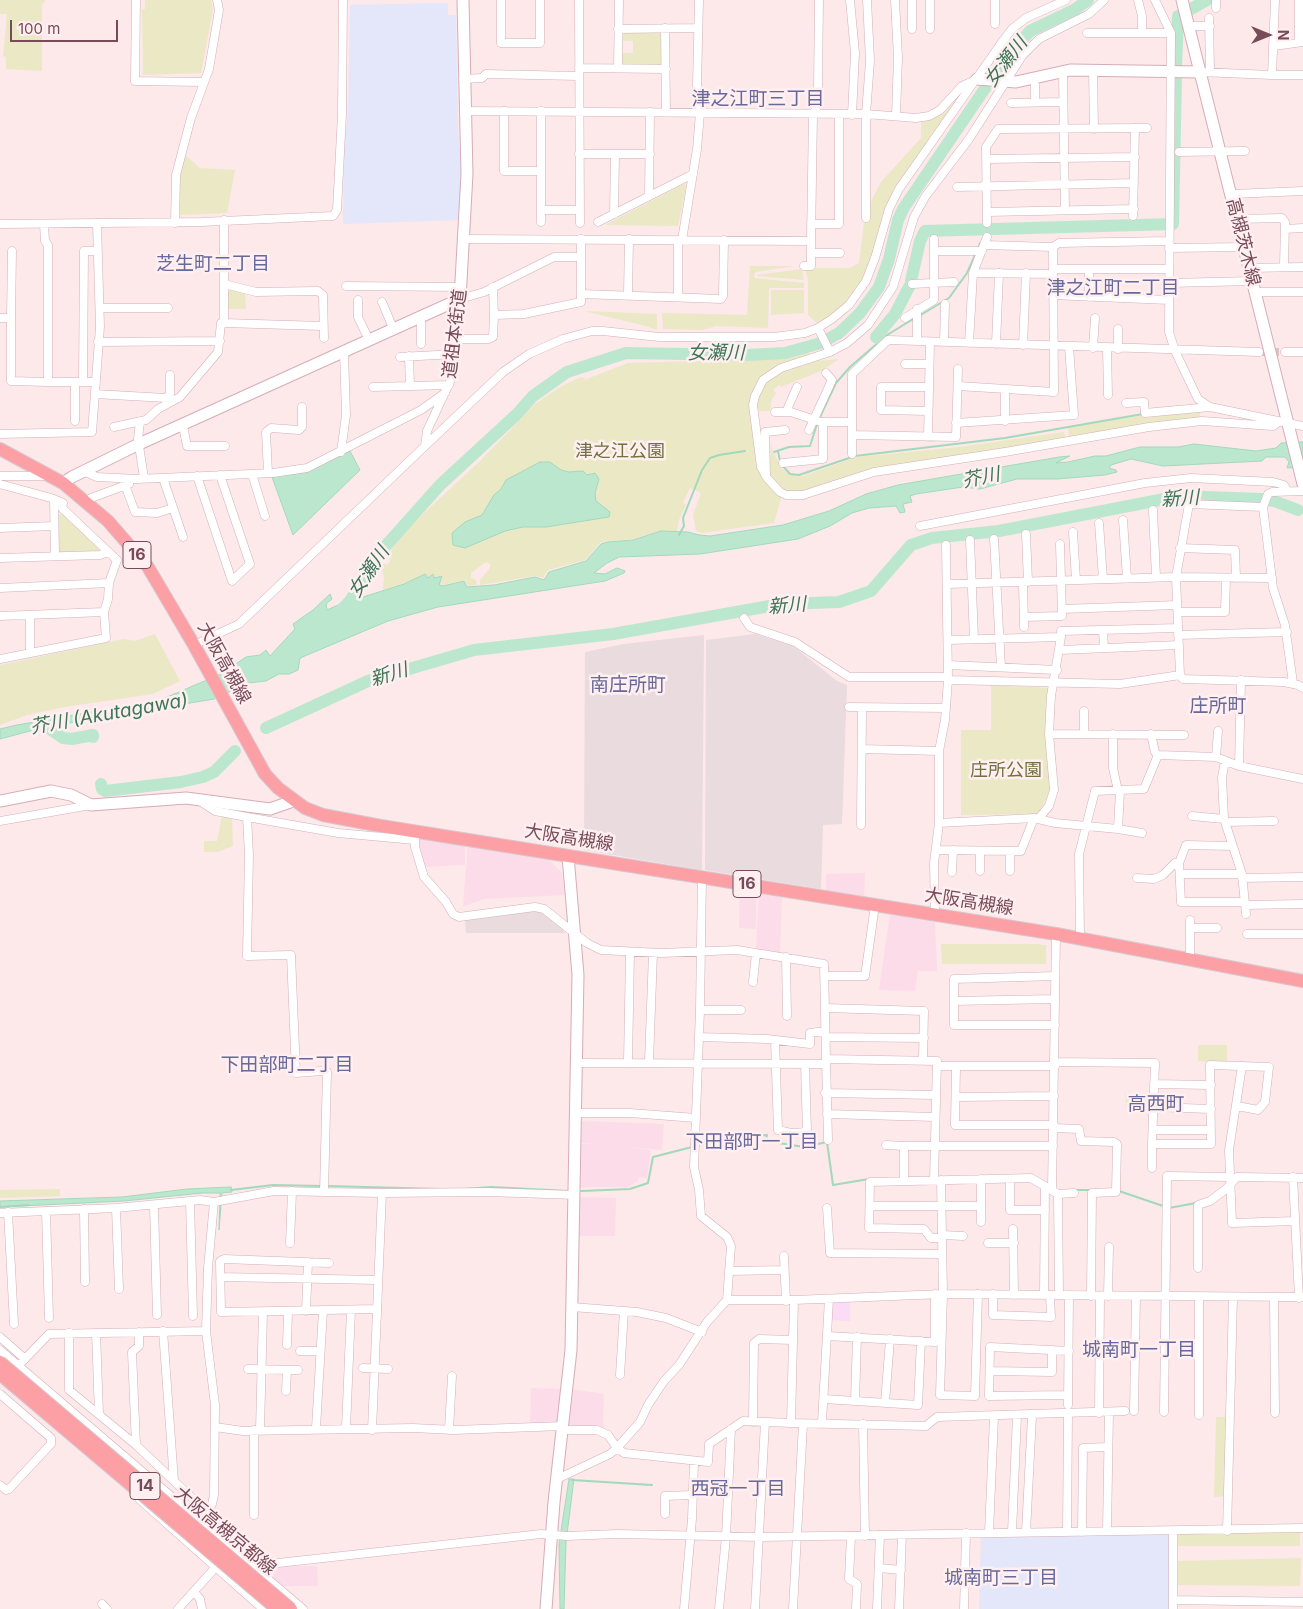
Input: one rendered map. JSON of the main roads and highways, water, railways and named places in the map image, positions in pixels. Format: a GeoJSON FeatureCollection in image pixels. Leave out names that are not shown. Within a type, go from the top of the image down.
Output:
{"type":"FeatureCollection","features":[{"type":"Feature","properties":{"kind":"main road","name":"大阪高槻線"},"geometry":{"type":"LineString","coordinates":[[0,449],[63,483],[108,521],[148,567],[197,650],[265,774],[293,801],[323,815],[415,836],[568,856],[1056,934],[1303,981]]}},
{"type":"Feature","properties":{"kind":"main road","name":"大阪高槻京都線"},"geometry":{"type":"LineString","coordinates":[[0,1362],[291,1609]]}},
{"type":"Feature","properties":{"kind":"main road","name":"大阪高槻京都線"},"geometry":{"type":"LineString","coordinates":[[1,1381],[277,1609]]}},
{"type":"Feature","properties":{"kind":"water"},"geometry":{"type":"Polygon","coordinates":[[[1303,442],[1303,467],[1287,468],[1289,462],[1285,457],[1266,457],[1262,461],[1163,466],[1131,459],[1111,465],[1109,468],[1117,472],[1105,475],[1057,479],[1017,479],[980,489],[963,487],[916,494],[910,496],[912,502],[903,504],[905,512],[900,513],[896,506],[869,508],[852,513],[830,526],[798,539],[700,554],[619,557],[594,573],[605,574],[617,568],[625,571],[605,581],[438,607],[388,621],[300,658],[298,670],[289,674],[279,674],[266,681],[248,683],[214,699],[45,727],[0,739],[0,729],[160,700],[221,674],[246,657],[260,655],[266,650],[270,656],[295,629],[293,624],[313,610],[330,594],[332,599],[326,604],[327,610],[404,584],[425,574],[428,578],[433,574],[434,578],[442,576],[439,585],[443,586],[464,581],[467,587],[494,585],[535,577],[544,580],[549,572],[586,561],[601,544],[608,542],[633,540],[661,531],[688,532],[710,536],[783,525],[829,511],[866,494],[898,485],[1059,457],[1070,456],[1056,463],[1095,456],[1106,456],[1140,447],[1178,447],[1194,444],[1256,451],[1276,448],[1281,443],[1303,442]]]}},
{"type":"Feature","properties":{"kind":"water"},"geometry":{"type":"Polygon","coordinates":[[[350,451],[360,470],[293,535],[272,477],[307,472],[350,451]]]}},
{"type":"Feature","properties":{"kind":"water"},"geometry":{"type":"Polygon","coordinates":[[[540,462],[550,462],[561,470],[569,472],[583,471],[587,475],[595,473],[599,479],[595,493],[596,501],[610,512],[609,517],[546,527],[523,527],[505,531],[465,548],[453,545],[452,533],[465,522],[482,515],[506,480],[540,462]]]}},
{"type":"Feature","properties":{"kind":"water"},"geometry":{"type":"Polygon","coordinates":[[[231,1187],[232,1192],[222,1193],[219,1230],[220,1193],[124,1201],[0,1207],[0,1201],[122,1197],[187,1189],[231,1187]]]}},
{"type":"Feature","properties":{"kind":"water"},"geometry":{"type":"Polygon","coordinates":[[[569,1479],[574,1479],[566,1542],[564,1609],[560,1609],[559,1544],[569,1479]]]}},
{"type":"Feature","properties":{"kind":"waterway","name":"女瀬川"},"geometry":{"type":"LineString","coordinates":[[339,612],[350,601],[382,550],[440,485],[517,414],[533,396],[567,372],[626,353],[748,355],[785,353],[821,343],[839,333],[860,313],[879,287],[889,259],[898,220],[903,209],[1005,59],[1030,31],[1074,10],[1088,0]]}},
{"type":"Feature","properties":{"kind":"waterway"},"geometry":{"type":"LineString","coordinates":[[1191,9],[1207,0]]}},
{"type":"Feature","properties":{"kind":"waterway"},"geometry":{"type":"LineString","coordinates":[[1176,66],[1178,16]]}},
{"type":"Feature","properties":{"kind":"waterway"},"geometry":{"type":"LineString","coordinates":[[911,281],[920,241],[925,231],[1173,224],[1176,77]]}},
{"type":"Feature","properties":{"kind":"waterway"},"geometry":{"type":"LineString","coordinates":[[978,249],[980,243]]}},
{"type":"Feature","properties":{"kind":"waterway"},"geometry":{"type":"LineString","coordinates":[[919,316],[949,298],[967,273],[976,253]]}},
{"type":"Feature","properties":{"kind":"waterway"},"geometry":{"type":"LineString","coordinates":[[881,340],[876,337],[895,314],[909,287]]}},
{"type":"Feature","properties":{"kind":"waterway"},"geometry":{"type":"LineString","coordinates":[[819,419],[836,383],[850,367],[887,335],[915,318]]}},
{"type":"Feature","properties":{"kind":"waterway"},"geometry":{"type":"LineString","coordinates":[[782,465],[790,474],[799,475],[855,456],[1005,438],[1143,414]]}},
{"type":"Feature","properties":{"kind":"waterway"},"geometry":{"type":"LineString","coordinates":[[774,452],[789,447],[810,446],[817,424]]}},
{"type":"Feature","properties":{"kind":"waterway"},"geometry":{"type":"LineString","coordinates":[[679,535],[684,526],[683,518],[702,470],[710,458],[745,451]]}},
{"type":"Feature","properties":{"kind":"waterway"},"geometry":{"type":"LineString","coordinates":[[778,451],[780,461]]}},
{"type":"Feature","properties":{"kind":"waterway","name":"新川"},"geometry":{"type":"LineString","coordinates":[[266,728],[368,681],[474,650],[613,634],[781,604],[839,602],[871,591],[911,545],[932,538],[999,531],[1180,496],[1261,499],[1274,501],[1298,510]]}},
{"type":"Feature","properties":{"kind":"waterway","name":"新川"},"geometry":{"type":"LineString","coordinates":[[43,724],[63,738],[72,739],[93,735],[93,737]]}},
{"type":"Feature","properties":{"kind":"waterway","name":"新川"},"geometry":{"type":"LineString","coordinates":[[101,784],[102,789],[105,791],[181,782],[203,777],[214,772],[235,751]]}},
{"type":"Feature","properties":{"kind":"waterway"},"geometry":{"type":"LineString","coordinates":[[696,1146],[730,1138],[767,1135],[766,1141],[804,1147],[827,1142],[833,1185],[869,1179]]}},
{"type":"Feature","properties":{"kind":"waterway"},"geometry":{"type":"LineString","coordinates":[[581,1191],[630,1189],[648,1183],[653,1157],[692,1147]]}},
{"type":"Feature","properties":{"kind":"waterway"},"geometry":{"type":"LineString","coordinates":[[231,1190],[273,1185],[321,1186]]}},
{"type":"Feature","properties":{"kind":"waterway"},"geometry":{"type":"LineString","coordinates":[[326,1186],[443,1189]]}},
{"type":"Feature","properties":{"kind":"waterway"},"geometry":{"type":"LineString","coordinates":[[465,1189],[492,1187],[568,1191]]}},
{"type":"Feature","properties":{"kind":"waterway"},"geometry":{"type":"LineString","coordinates":[[1075,1190],[1092,1190]]}},
{"type":"Feature","properties":{"kind":"waterway"},"geometry":{"type":"LineString","coordinates":[[1119,1191],[1163,1206]]}},
{"type":"Feature","properties":{"kind":"waterway"},"geometry":{"type":"LineString","coordinates":[[1169,1208],[1196,1203]]}},
{"type":"Feature","properties":{"kind":"waterway"},"geometry":{"type":"LineString","coordinates":[[0,1207],[29,1205]]}},
{"type":"Feature","properties":{"kind":"waterway"},"geometry":{"type":"LineString","coordinates":[[572,1480],[652,1485]]}},
{"type":"Feature","properties":{"kind":"tunnel"},"geometry":{"type":"LineString","coordinates":[[1259,352],[1285,352]]}},
{"type":"Feature","properties":{"kind":"district","name":"津之江町三丁目"},"geometry":{"type":"Point","coordinates":[758,99]}},
{"type":"Feature","properties":{"kind":"district","name":"芝生町二丁目"},"geometry":{"type":"Point","coordinates":[213,264]}},
{"type":"Feature","properties":{"kind":"district","name":"津之江町二丁目"},"geometry":{"type":"Point","coordinates":[1113,288]}},
{"type":"Feature","properties":{"kind":"district","name":"南庄所町"},"geometry":{"type":"Point","coordinates":[628,685]}},
{"type":"Feature","properties":{"kind":"district","name":"庄所町"},"geometry":{"type":"Point","coordinates":[1218,706]}},
{"type":"Feature","properties":{"kind":"district","name":"下田部町二丁目"},"geometry":{"type":"Point","coordinates":[287,1065]}},
{"type":"Feature","properties":{"kind":"district","name":"高西町"},"geometry":{"type":"Point","coordinates":[1156,1104]}},
{"type":"Feature","properties":{"kind":"district","name":"下田部町一丁目"},"geometry":{"type":"Point","coordinates":[752,1142]}},
{"type":"Feature","properties":{"kind":"district","name":"城南町一丁目"},"geometry":{"type":"Point","coordinates":[1139,1350]}},
{"type":"Feature","properties":{"kind":"district","name":"西冠一丁目"},"geometry":{"type":"Point","coordinates":[738,1489]}},
{"type":"Feature","properties":{"kind":"district","name":"城南町三丁目"},"geometry":{"type":"Point","coordinates":[1001,1578]}},
{"type":"Feature","properties":{"kind":"park label","name":"津之江公園"},"geometry":{"type":"Point","coordinates":[620,452]}},
{"type":"Feature","properties":{"kind":"park label","name":"庄所公園"},"geometry":{"type":"Point","coordinates":[1006,771]}},
{"type":"Feature","properties":{"kind":"water label","name":"芥川"},"geometry":{"type":"Point","coordinates":[981,478]}},
{"type":"Feature","properties":{"kind":"water label","name":"芥川 (Akutagawa)"},"geometry":{"type":"Point","coordinates":[109,714]}}]}
